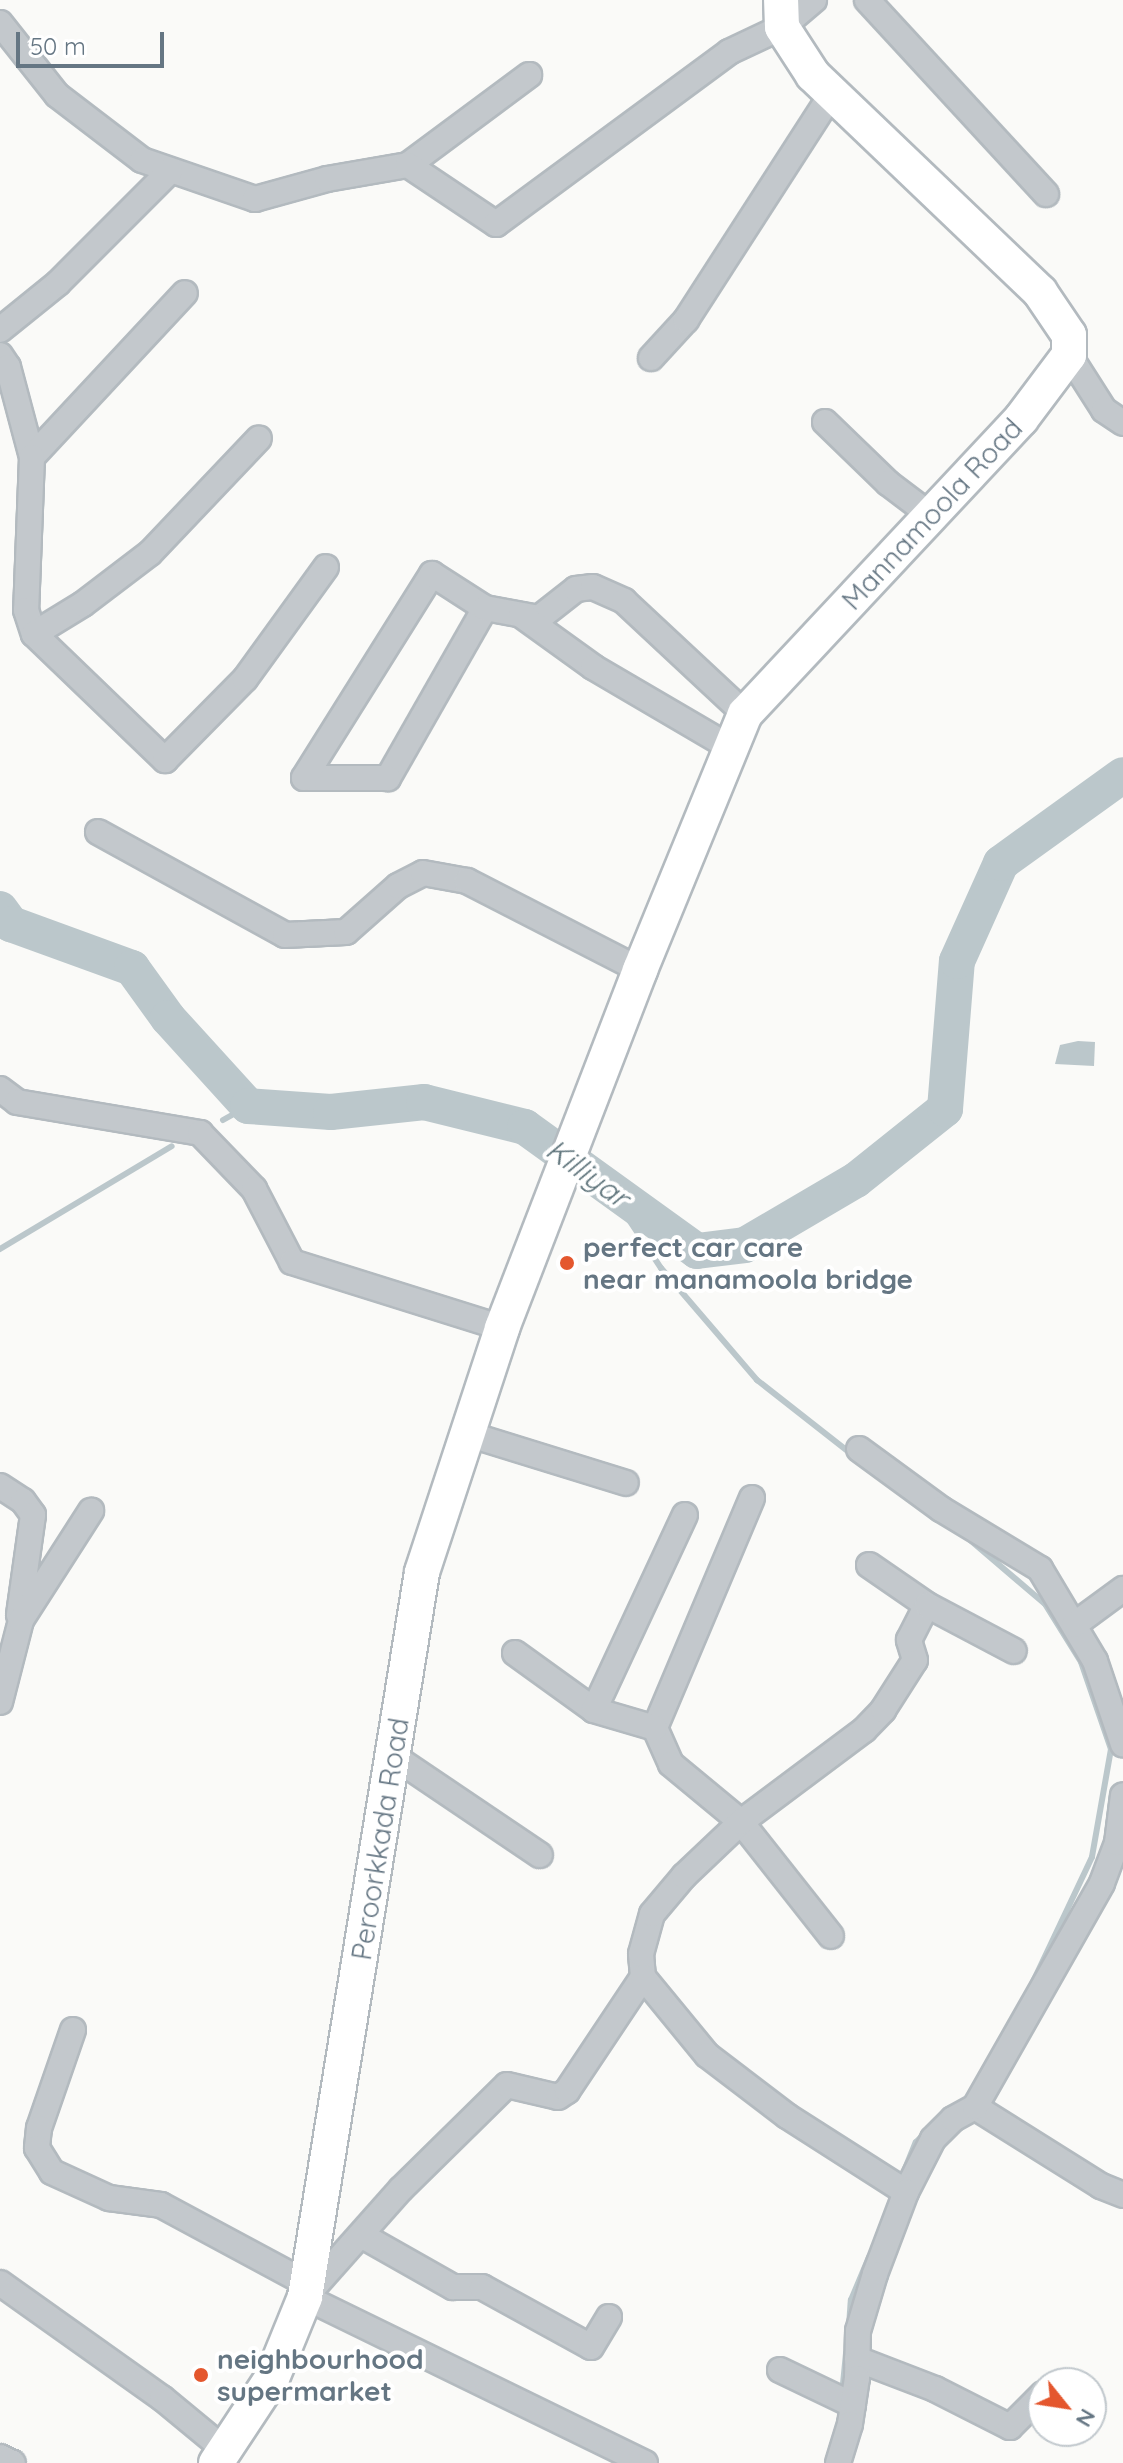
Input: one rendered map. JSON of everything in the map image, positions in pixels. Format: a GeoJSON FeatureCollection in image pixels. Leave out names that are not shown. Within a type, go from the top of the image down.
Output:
{"type":"FeatureCollection","features":[{"type":"Feature","properties":{"kind":"main road"},"geometry":{"type":"LineString","coordinates":[[782,13],[813,75],[831,95],[1040,292],[1069,335],[1069,355]]}},
{"type":"Feature","properties":{"kind":"main road","name":"Mannamoola Road"},"geometry":{"type":"LineString","coordinates":[[548,1211],[640,970],[745,714],[1021,419],[1069,355]]}},
{"type":"Feature","properties":{"kind":"main road","name":"Peroorkkada Road"},"geometry":{"type":"LineString","coordinates":[[220,2456],[272,2378],[306,2291],[422,1572],[502,1328],[548,1211]]}},
{"type":"Feature","properties":{"kind":"street"},"geometry":{"type":"LineString","coordinates":[[408,165],[496,224],[782,13],[814,0]]}},
{"type":"Feature","properties":{"kind":"street"},"geometry":{"type":"LineString","coordinates":[[867,0],[1046,194]]}},
{"type":"Feature","properties":{"kind":"street"},"geometry":{"type":"LineString","coordinates":[[0,23],[57,95],[142,160],[255,199],[327,179],[408,165],[529,75]]}},
{"type":"Feature","properties":{"kind":"street"},"geometry":{"type":"LineString","coordinates":[[651,358],[686,320],[831,95]]}},
{"type":"Feature","properties":{"kind":"street"},"geometry":{"type":"LineString","coordinates":[[0,330],[58,283],[170,171]]}},
{"type":"Feature","properties":{"kind":"street"},"geometry":{"type":"LineString","coordinates":[[32,457],[185,293]]}},
{"type":"Feature","properties":{"kind":"street"},"geometry":{"type":"LineString","coordinates":[[0,355],[8,367],[32,457],[26,610],[34,634],[165,760],[245,679],[326,567]]}},
{"type":"Feature","properties":{"kind":"street"},"geometry":{"type":"LineString","coordinates":[[1069,355],[1104,410],[1123,423]]}},
{"type":"Feature","properties":{"kind":"street"},"geometry":{"type":"LineString","coordinates":[[825,422],[888,483],[929,514]]}},
{"type":"Feature","properties":{"kind":"street"},"geometry":{"type":"LineString","coordinates":[[34,634],[83,604],[150,553],[259,438]]}},
{"type":"Feature","properties":{"kind":"street"},"geometry":{"type":"LineString","coordinates":[[485,608],[388,778],[304,778],[432,574],[485,608],[539,618],[576,589],[593,587],[624,601],[745,714]]}},
{"type":"Feature","properties":{"kind":"street"},"geometry":{"type":"LineString","coordinates":[[521,615],[593,667],[731,748]]}},
{"type":"Feature","properties":{"kind":"street"},"geometry":{"type":"LineString","coordinates":[[98,832],[285,935],[346,932],[398,886],[423,873],[467,881],[640,970]]}},
{"type":"Feature","properties":{"kind":"street"},"geometry":{"type":"LineString","coordinates":[[0,1089],[17,1102],[200,1133],[254,1189],[292,1262],[502,1328]]}},
{"type":"Feature","properties":{"kind":"street"},"geometry":{"type":"LineString","coordinates":[[468,1434],[626,1483]]}},
{"type":"Feature","properties":{"kind":"street"},"geometry":{"type":"LineString","coordinates":[[859,1449],[941,1509],[1040,1569],[1095,1661],[1123,1744]]}},
{"type":"Feature","properties":{"kind":"street"},"geometry":{"type":"LineString","coordinates":[[0,1486],[23,1501],[33,1515],[16,1636]]}},
{"type":"Feature","properties":{"kind":"street"},"geometry":{"type":"LineString","coordinates":[[752,1498],[655,1728],[671,1764],[741,1822],[831,1936]]}},
{"type":"Feature","properties":{"kind":"street"},"geometry":{"type":"LineString","coordinates":[[0,1702],[21,1620],[91,1511]]}},
{"type":"Feature","properties":{"kind":"street"},"geometry":{"type":"LineString","coordinates":[[594,1710],[685,1515]]}},
{"type":"Feature","properties":{"kind":"street"},"geometry":{"type":"LineString","coordinates":[[869,1565],[927,1605],[1014,1651]]}},
{"type":"Feature","properties":{"kind":"street"},"geometry":{"type":"LineString","coordinates":[[1074,1625],[1123,1589]]}},
{"type":"Feature","properties":{"kind":"street"},"geometry":{"type":"LineString","coordinates":[[906,2192],[787,2116],[707,2055],[643,1977],[641,1954],[652,1914],[684,1876],[741,1822],[864,1730],[883,1710],[915,1660],[909,1640],[927,1605]]}},
{"type":"Feature","properties":{"kind":"street"},"geometry":{"type":"LineString","coordinates":[[515,1653],[594,1710],[655,1728]]}},
{"type":"Feature","properties":{"kind":"street"},"geometry":{"type":"LineString","coordinates":[[393,1756],[540,1855]]}},
{"type":"Feature","properties":{"kind":"street"},"geometry":{"type":"LineString","coordinates":[[838,2463],[853,2405],[858,2331],[906,2192],[933,2139],[953,2119],[975,2107],[1102,1883],[1117,1843],[1123,1795]]}},
{"type":"Feature","properties":{"kind":"street"},"geometry":{"type":"LineString","coordinates":[[306,2291],[401,2189],[507,2085],[558,2097],[567,2091],[643,1977]]}},
{"type":"Feature","properties":{"kind":"street"},"geometry":{"type":"LineString","coordinates":[[73,2030],[39,2128],[37,2148],[52,2172],[109,2198],[161,2205],[306,2291],[645,2463]]}},
{"type":"Feature","properties":{"kind":"street"},"geometry":{"type":"LineString","coordinates":[[975,2107],[1101,2186],[1123,2195]]}},
{"type":"Feature","properties":{"kind":"street"},"geometry":{"type":"LineString","coordinates":[[361,2235],[453,2287],[482,2287],[591,2347],[609,2317]]}},
{"type":"Feature","properties":{"kind":"street"},"geometry":{"type":"LineString","coordinates":[[0,2283],[162,2398],[220,2456]]}},
{"type":"Feature","properties":{"kind":"street"},"geometry":{"type":"LineString","coordinates":[[857,2359],[935,2389],[1010,2427],[1027,2410]]}},
{"type":"Feature","properties":{"kind":"street"},"geometry":{"type":"LineString","coordinates":[[780,2370],[853,2405]]}},
{"type":"Feature","properties":{"kind":"street"},"geometry":{"type":"LineString","coordinates":[[0,2457],[13,2463]]}},
{"type":"Feature","properties":{"kind":"shaded area"},"geometry":{"type":"Polygon","coordinates":[[[1078,1041],[1095,1042],[1094,1066],[1055,1064],[1060,1045],[1078,1041]]]}},
{"type":"Feature","properties":{"kind":"waterway","name":"Killiyar"},"geometry":{"type":"LineString","coordinates":[[0,909],[11,924],[132,968],[168,1018],[248,1106],[331,1112],[424,1102],[525,1127],[697,1251],[745,1245],[856,1180],[945,1109],[957,961],[1001,863],[1123,775]]}},
{"type":"Feature","properties":{"kind":"waterway"},"geometry":{"type":"LineString","coordinates":[[223,1120],[248,1106]]}},
{"type":"Feature","properties":{"kind":"waterway"},"geometry":{"type":"LineString","coordinates":[[0,1249],[172,1146]]}},
{"type":"Feature","properties":{"kind":"waterway"},"geometry":{"type":"LineString","coordinates":[[608,1188],[661,1268],[757,1380],[854,1456]]}},
{"type":"Feature","properties":{"kind":"waterway"},"geometry":{"type":"LineString","coordinates":[[970,1540],[1045,1604],[1081,1662],[1111,1749],[1092,1857],[1032,1984]]}},
{"type":"Feature","properties":{"kind":"waterway"},"geometry":{"type":"LineString","coordinates":[[904,2171],[916,2142],[925,2133]]}},
{"type":"Feature","properties":{"kind":"waterway"},"geometry":{"type":"LineString","coordinates":[[849,2326],[851,2300],[869,2257]]}},
{"type":"Feature","properties":{"kind":"waterway"},"geometry":{"type":"LineString","coordinates":[[842,2394],[846,2353]]}},
{"type":"Feature","properties":{"kind":"place","name":"perfect car care near manamoola bridge"},"geometry":{"type":"Point","coordinates":[567,1263]}},
{"type":"Feature","properties":{"kind":"place","name":"neighbourhood supermarket"},"geometry":{"type":"Point","coordinates":[201,2375]}}]}
